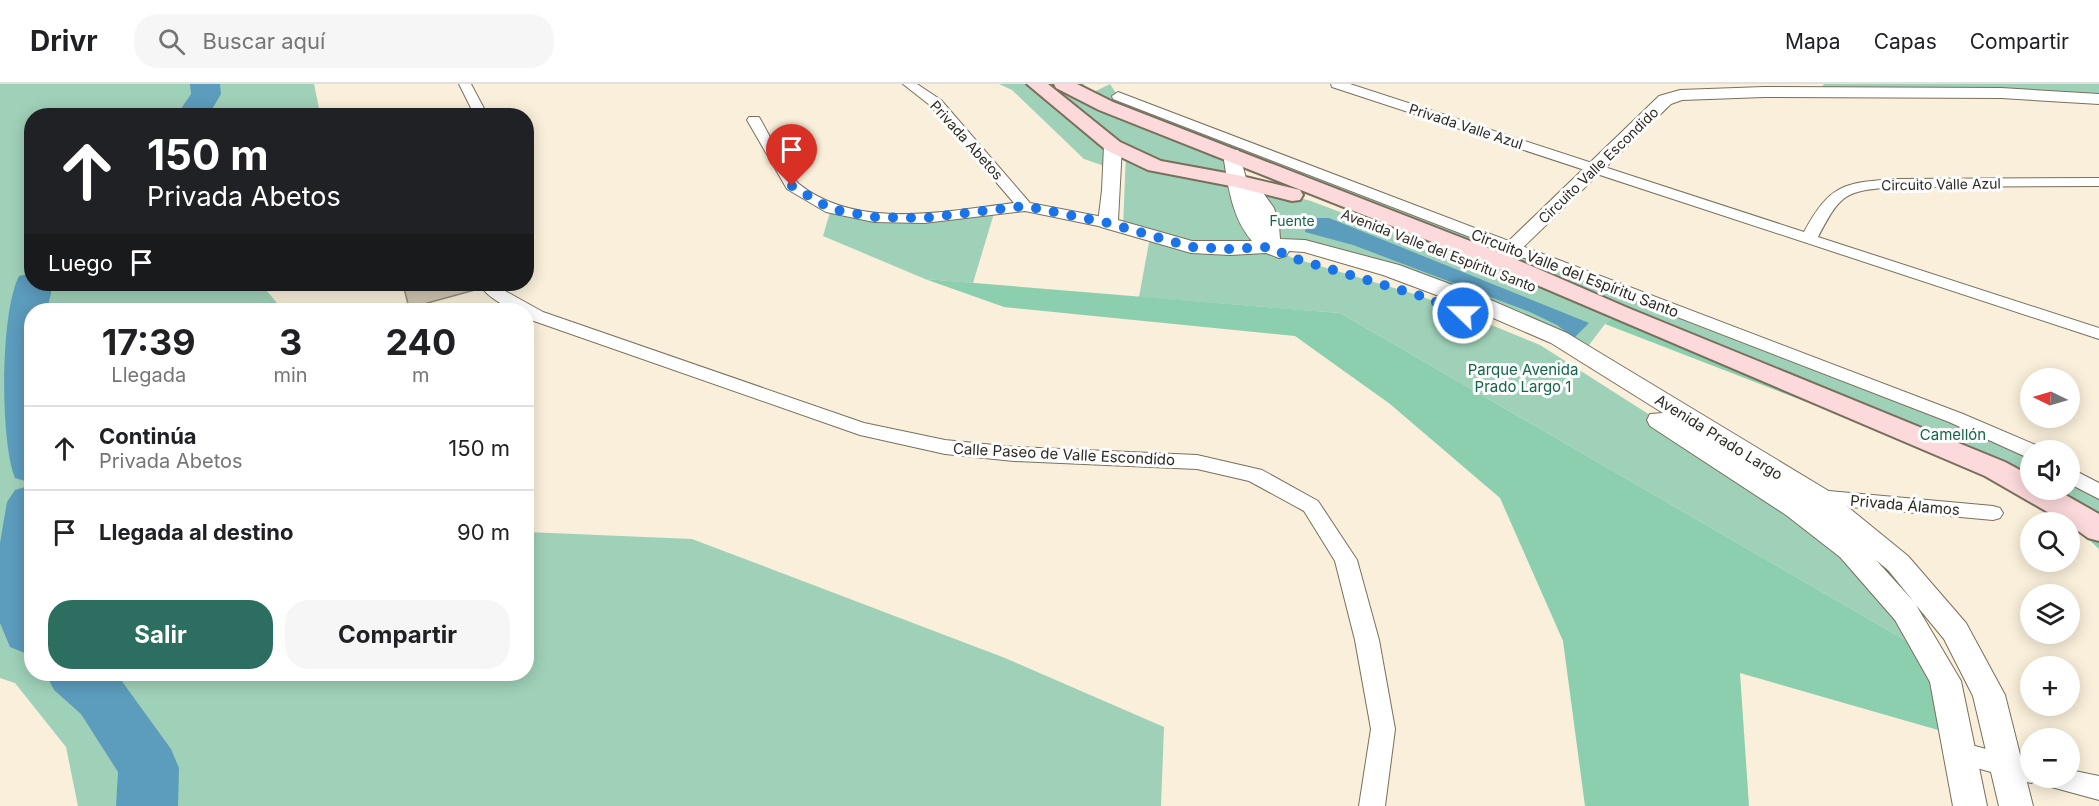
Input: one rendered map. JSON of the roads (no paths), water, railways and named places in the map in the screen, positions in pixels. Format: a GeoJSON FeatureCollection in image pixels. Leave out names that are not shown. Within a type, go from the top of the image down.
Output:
{"type":"FeatureCollection","features":[{"type":"Feature","properties":{"kind":"main road","name":"Avenida Valle del Espíritu Santo"},"geometry":{"type":"LineString","coordinates":[[1036,84],[1120,150],[1155,166],[1237,181],[1311,201],[1546,290],[1619,313]]}},
{"type":"Feature","properties":{"kind":"main road","name":"Avenida Valle del Espíritu Santo"},"geometry":{"type":"LineString","coordinates":[[1063,84],[1112,101],[1232,154],[1505,256],[1619,313],[1995,469],[2020,483]]}},
{"type":"Feature","properties":{"kind":"main road"},"geometry":{"type":"LineString","coordinates":[[1083,84],[1112,101]]}},
{"type":"Feature","properties":{"kind":"main road","name":"Avenida Valle del Espíritu Santo"},"geometry":{"type":"LineString","coordinates":[[2051,500],[2099,530]]}},
{"type":"Feature","properties":{"kind":"street"},"geometry":{"type":"LineString","coordinates":[[465,84],[478,108]]}},
{"type":"Feature","properties":{"kind":"street","name":"Privada Abetos"},"geometry":{"type":"LineString","coordinates":[[909,84],[918,88],[936,103],[1025,206]]}},
{"type":"Feature","properties":{"kind":"street","name":"Privada Valle Azul"},"geometry":{"type":"LineString","coordinates":[[1337,84],[1594,169]]}},
{"type":"Feature","properties":{"kind":"street","name":"Circuito Valle Escondido"},"geometry":{"type":"LineString","coordinates":[[1505,256],[1665,100],[1680,94],[1821,88],[2070,95],[2099,99]]}},
{"type":"Feature","properties":{"kind":"street","name":"Circuito Valle del Espíritu Santo"},"geometry":{"type":"LineString","coordinates":[[1112,101],[1505,256],[1956,418],[2020,447]]}},
{"type":"Feature","properties":{"kind":"street"},"geometry":{"type":"LineString","coordinates":[[754,120],[792,186],[831,209],[874,217],[924,218],[1025,206]]}},
{"type":"Feature","properties":{"kind":"street"},"geometry":{"type":"LineString","coordinates":[[1115,225],[1120,150]]}},
{"type":"Feature","properties":{"kind":"street","name":"Avenida Prado Largo"},"geometry":{"type":"LineString","coordinates":[[1232,154],[1245,216],[1254,231],[1269,247],[1293,258],[1421,296],[1540,345],[1752,468],[1818,497],[1898,563],[1955,631],[1989,694],[2019,769],[2016,806]]}},
{"type":"Feature","properties":{"kind":"street"},"geometry":{"type":"LineString","coordinates":[[1594,169],[2099,334]]}},
{"type":"Feature","properties":{"kind":"street","name":"Circuito Valle Azul"},"geometry":{"type":"LineString","coordinates":[[1809,238],[1831,200],[1844,191],[1862,186],[1894,183],[2099,182]]}},
{"type":"Feature","properties":{"kind":"street","name":"Avenida Prado Largo"},"geometry":{"type":"LineString","coordinates":[[1025,206],[1115,225],[1191,247],[1230,249],[1269,247]]}},
{"type":"Feature","properties":{"kind":"street","name":"Calle Paseo de Valle Escondido"},"geometry":{"type":"LineString","coordinates":[[492,291],[514,303]]}},
{"type":"Feature","properties":{"kind":"street","name":"Calle Paseo de Valle Escondido"},"geometry":{"type":"LineString","coordinates":[[534,314],[860,429],[945,447],[1014,454],[1197,462],[1256,475],[1311,506],[1346,560],[1367,640],[1383,729],[1372,806]]}},
{"type":"Feature","properties":{"kind":"street","name":"Avenida Prado Largo"},"geometry":{"type":"LineString","coordinates":[[1752,468],[1796,508],[1850,550],[1905,612],[1946,681],[1970,806]]}},
{"type":"Feature","properties":{"kind":"street"},"geometry":{"type":"LineString","coordinates":[[2080,480],[2099,492]]}},
{"type":"Feature","properties":{"kind":"street","name":"Privada Álamos"},"geometry":{"type":"LineString","coordinates":[[1818,497],[1993,513]]}},
{"type":"Feature","properties":{"kind":"street"},"geometry":{"type":"LineString","coordinates":[[1960,753],[2019,769]]}},
{"type":"Feature","properties":{"kind":"street"},"geometry":{"type":"LineString","coordinates":[[2080,783],[2099,788]]}},
{"type":"Feature","properties":{"kind":"water"},"geometry":{"type":"Polygon","coordinates":[[[1316,218],[1329,218],[1589,323],[1574,338],[1557,325],[1530,312],[1353,245],[1305,232],[1306,225],[1316,218]]]}},
{"type":"Feature","properties":{"kind":"waterway"},"geometry":{"type":"LineString","coordinates":[[197,108],[206,94],[205,84]]}},
{"type":"Feature","properties":{"kind":"waterway"},"geometry":{"type":"LineString","coordinates":[[29,303],[31,291]]}},
{"type":"Feature","properties":{"kind":"waterway"},"geometry":{"type":"LineString","coordinates":[[24,323],[17,399],[24,431]]}},
{"type":"Feature","properties":{"kind":"waterway"},"geometry":{"type":"LineString","coordinates":[[24,552],[19,583],[24,608]]}},
{"type":"Feature","properties":{"kind":"waterway"},"geometry":{"type":"LineString","coordinates":[[82,681],[101,697],[149,768],[147,806]]}},
{"type":"Feature","properties":{"kind":"park label","name":"Fuente"},"geometry":{"type":"Point","coordinates":[1292,220]}},
{"type":"Feature","properties":{"kind":"park label","name":"Parque Avenida Prado Largo 1"},"geometry":{"type":"Point","coordinates":[1523,378]}},
{"type":"Feature","properties":{"kind":"park label","name":"Camellón"},"geometry":{"type":"Point","coordinates":[1953,434]}}]}
